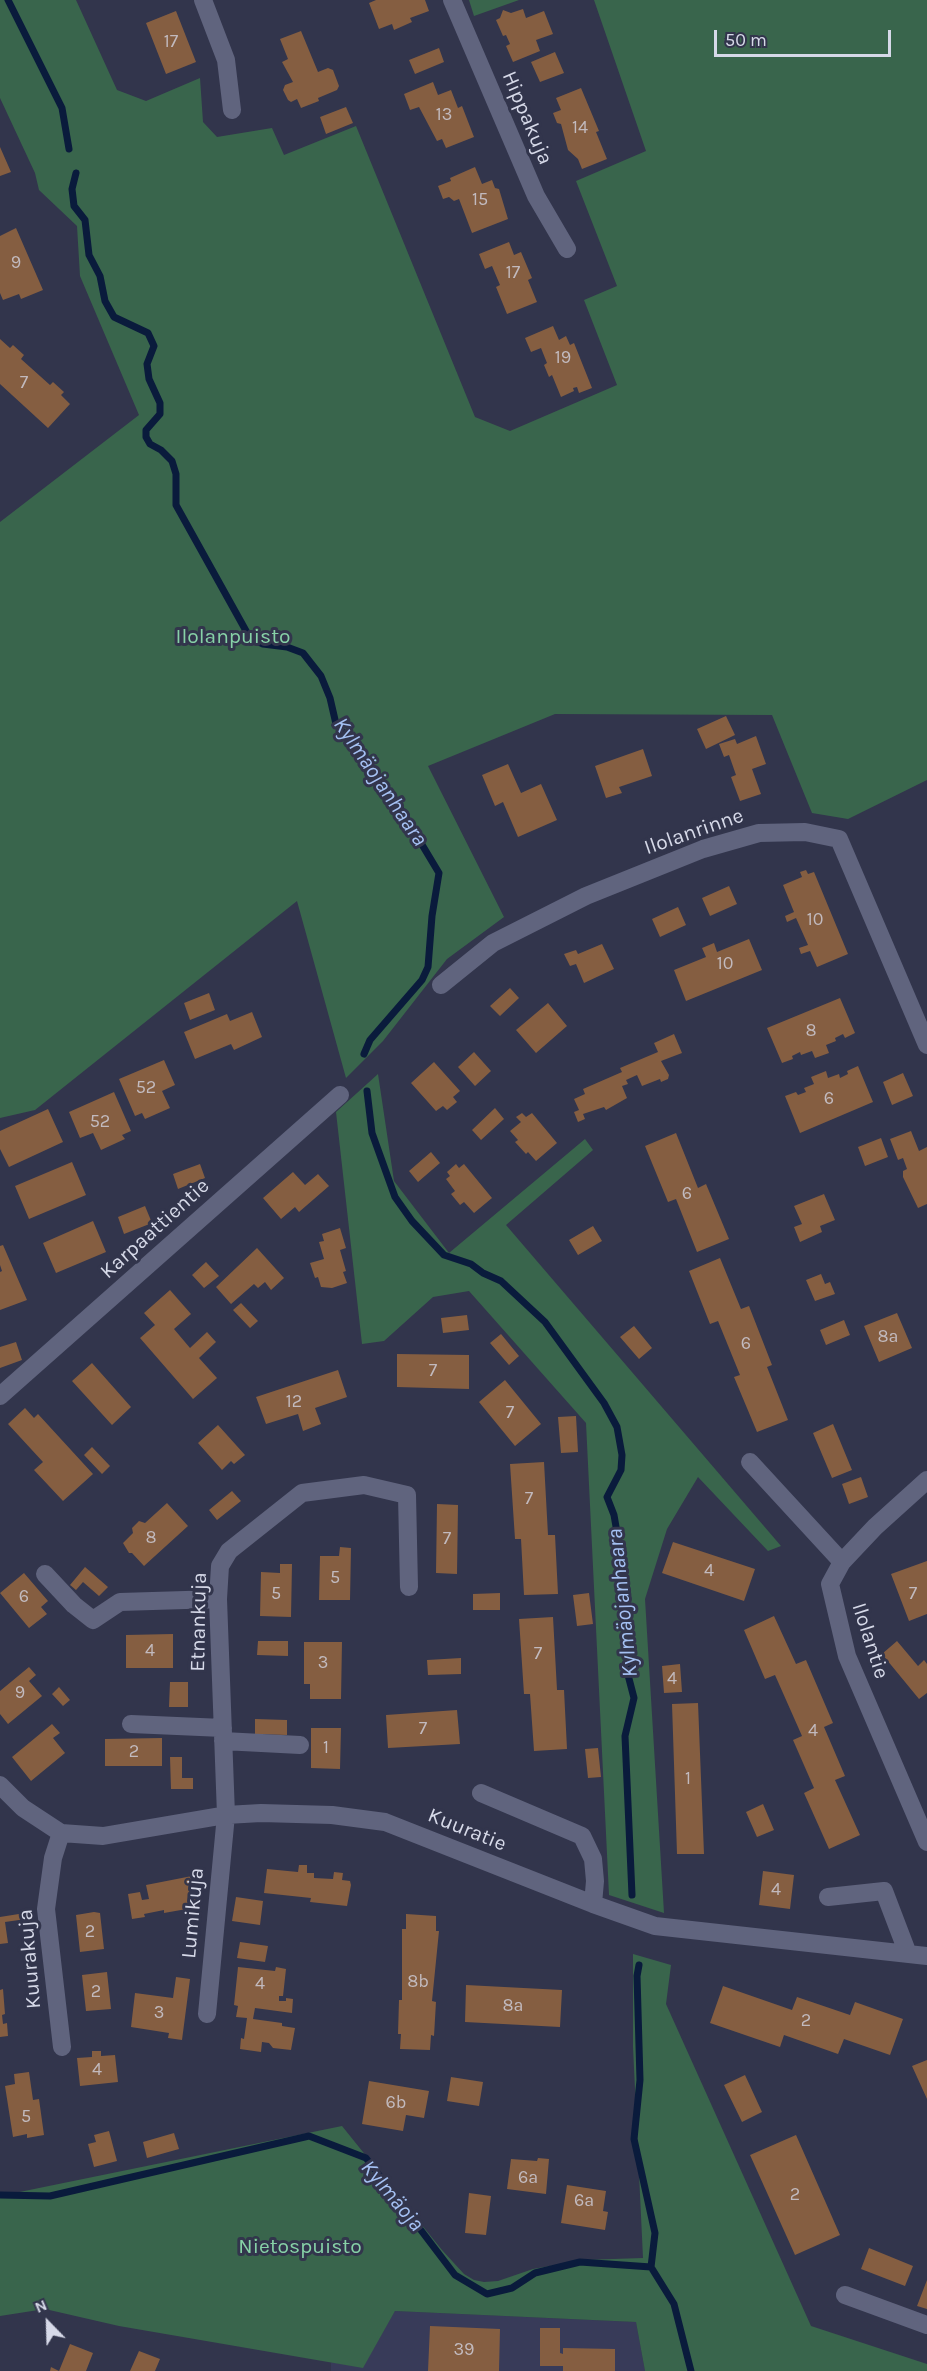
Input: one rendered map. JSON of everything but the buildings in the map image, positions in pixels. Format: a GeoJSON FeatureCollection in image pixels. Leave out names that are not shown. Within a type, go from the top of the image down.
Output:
{"type":"FeatureCollection","features":[{"type":"Feature","properties":{"kind":"street"},"geometry":{"type":"LineString","coordinates":[[203,0],[226,60],[232,110]]}},
{"type":"Feature","properties":{"kind":"street","name":"Hippakuja"},"geometry":{"type":"LineString","coordinates":[[452,0],[536,196],[567,249]]}},
{"type":"Feature","properties":{"kind":"street","name":"Ilolanrinne"},"geometry":{"type":"LineString","coordinates":[[441,985],[493,943],[586,896],[703,849],[759,833],[805,832],[839,839],[927,1045]]}},
{"type":"Feature","properties":{"kind":"street","name":"Karpaattientie"},"geometry":{"type":"LineString","coordinates":[[0,1396],[340,1095]]}},
{"type":"Feature","properties":{"kind":"street"},"geometry":{"type":"LineString","coordinates":[[750,1462],[842,1562]]}},
{"type":"Feature","properties":{"kind":"street","name":"Ilolantie"},"geometry":{"type":"LineString","coordinates":[[927,1480],[875,1527],[842,1562],[830,1584],[847,1656],[927,1842]]}},
{"type":"Feature","properties":{"kind":"street","name":"Etnankuja"},"geometry":{"type":"LineString","coordinates":[[226,1815],[218,1599],[220,1566],[229,1551],[302,1493],[364,1485],[407,1496],[409,1587]]}},
{"type":"Feature","properties":{"kind":"street"},"geometry":{"type":"LineString","coordinates":[[45,1574],[74,1605],[93,1620],[120,1602],[218,1599]]}},
{"type":"Feature","properties":{"kind":"street"},"geometry":{"type":"LineString","coordinates":[[131,1724],[300,1745]]}},
{"type":"Feature","properties":{"kind":"street","name":"Kuuratie"},"geometry":{"type":"LineString","coordinates":[[0,1785],[23,1808],[61,1833],[103,1836],[226,1815],[261,1813],[332,1815],[386,1822],[593,1904],[655,1926],[927,1956]]}},
{"type":"Feature","properties":{"kind":"street"},"geometry":{"type":"LineString","coordinates":[[481,1793],[582,1836],[593,1859],[595,1881],[593,1904]]}},
{"type":"Feature","properties":{"kind":"street","name":"Lumikuja"},"geometry":{"type":"LineString","coordinates":[[207,2014],[226,1815]]}},
{"type":"Feature","properties":{"kind":"street","name":"Kuurakuja"},"geometry":{"type":"LineString","coordinates":[[61,1833],[53,1858],[46,1909],[62,2047]]}},
{"type":"Feature","properties":{"kind":"street"},"geometry":{"type":"LineString","coordinates":[[828,1897],[884,1891],[908,1954]]}},
{"type":"Feature","properties":{"kind":"street"},"geometry":{"type":"LineString","coordinates":[[845,2295],[927,2325]]}},
{"type":"Feature","properties":{"kind":"shaded area"},"geometry":{"type":"Polygon","coordinates":[[[395,2311],[636,2322],[645,2371],[331,2371],[331,2362],[363,2367],[395,2311]]]}},
{"type":"Feature","properties":{"kind":"green space","name":"Ilolanpuisto"},"geometry":{"type":"Polygon","coordinates":[[[0,0],[76,0],[117,90],[146,101],[200,78],[203,122],[217,137],[272,128],[284,155],[356,126],[475,417],[510,431],[617,385],[584,300],[617,286],[576,181],[646,151],[594,0],[927,0],[927,780],[848,819],[812,813],[772,715],[555,714],[428,766],[504,917],[447,959],[383,1041],[346,1078],[297,901],[35,1110],[0,1118],[0,522],[139,415],[80,276],[77,226],[39,190],[35,173],[0,98],[0,0]]]}},
{"type":"Feature","properties":{"kind":"green space"},"geometry":{"type":"Polygon","coordinates":[[[469,0],[519,0],[474,16],[469,0]]]}},
{"type":"Feature","properties":{"kind":"green space"},"geometry":{"type":"Polygon","coordinates":[[[378,1074],[394,1181],[449,1253],[585,1139],[593,1150],[506,1225],[781,1546],[768,1551],[698,1477],[667,1529],[645,1599],[664,1913],[609,1895],[586,1423],[469,1291],[433,1297],[384,1341],[362,1344],[336,1112],[378,1074]]]}},
{"type":"Feature","properties":{"kind":"green space","name":"Nietospuisto"},"geometry":{"type":"Polygon","coordinates":[[[633,1954],[671,1965],[666,2004],[811,2326],[927,2364],[927,2371],[645,2371],[636,2322],[395,2311],[363,2368],[119,2326],[45,2309],[0,2316],[0,2196],[342,2126],[442,2250],[464,2274],[474,2280],[498,2281],[533,2269],[583,2260],[643,2258],[633,2047],[633,1954]]]}},
{"type":"Feature","properties":{"kind":"waterway","name":"Kylmäojanhaara"},"geometry":{"type":"LineString","coordinates":[[8,0],[62,108],[69,149]]}},
{"type":"Feature","properties":{"kind":"waterway","name":"Kylmäojanhaara"},"geometry":{"type":"LineString","coordinates":[[76,173],[72,189],[74,206],[85,220],[89,255],[100,276],[105,301],[114,317],[148,333],[154,346],[147,364],[149,379],[160,403],[160,414],[146,430],[146,437],[150,444],[161,450],[172,461],[176,474],[176,505],[250,638],[263,644],[287,647],[303,653],[321,676],[330,698],[336,724],[394,798],[439,873],[432,916],[428,967],[422,980],[370,1040],[364,1054]]}},
{"type":"Feature","properties":{"kind":"waterway","name":"Kylmäojanhaara"},"geometry":{"type":"LineString","coordinates":[[367,1091],[372,1133],[395,1197],[412,1221],[444,1255],[471,1264],[483,1273],[501,1281],[545,1322],[604,1403],[617,1427],[622,1455],[621,1470],[607,1497],[614,1515],[627,1591],[625,1613],[633,1660],[627,1671],[634,1698],[625,1736],[632,1895]]}},
{"type":"Feature","properties":{"kind":"waterway","name":"Kylmäojanhaara"},"geometry":{"type":"LineString","coordinates":[[639,1965],[637,1976],[640,2080],[634,2139],[655,2233],[651,2267]]}},
{"type":"Feature","properties":{"kind":"waterway","name":"Kylmäoja"},"geometry":{"type":"LineString","coordinates":[[0,2195],[50,2196],[309,2136],[366,2158],[455,2275],[487,2294],[512,2288],[535,2273],[580,2262],[651,2267],[674,2304],[691,2371]]}}]}
